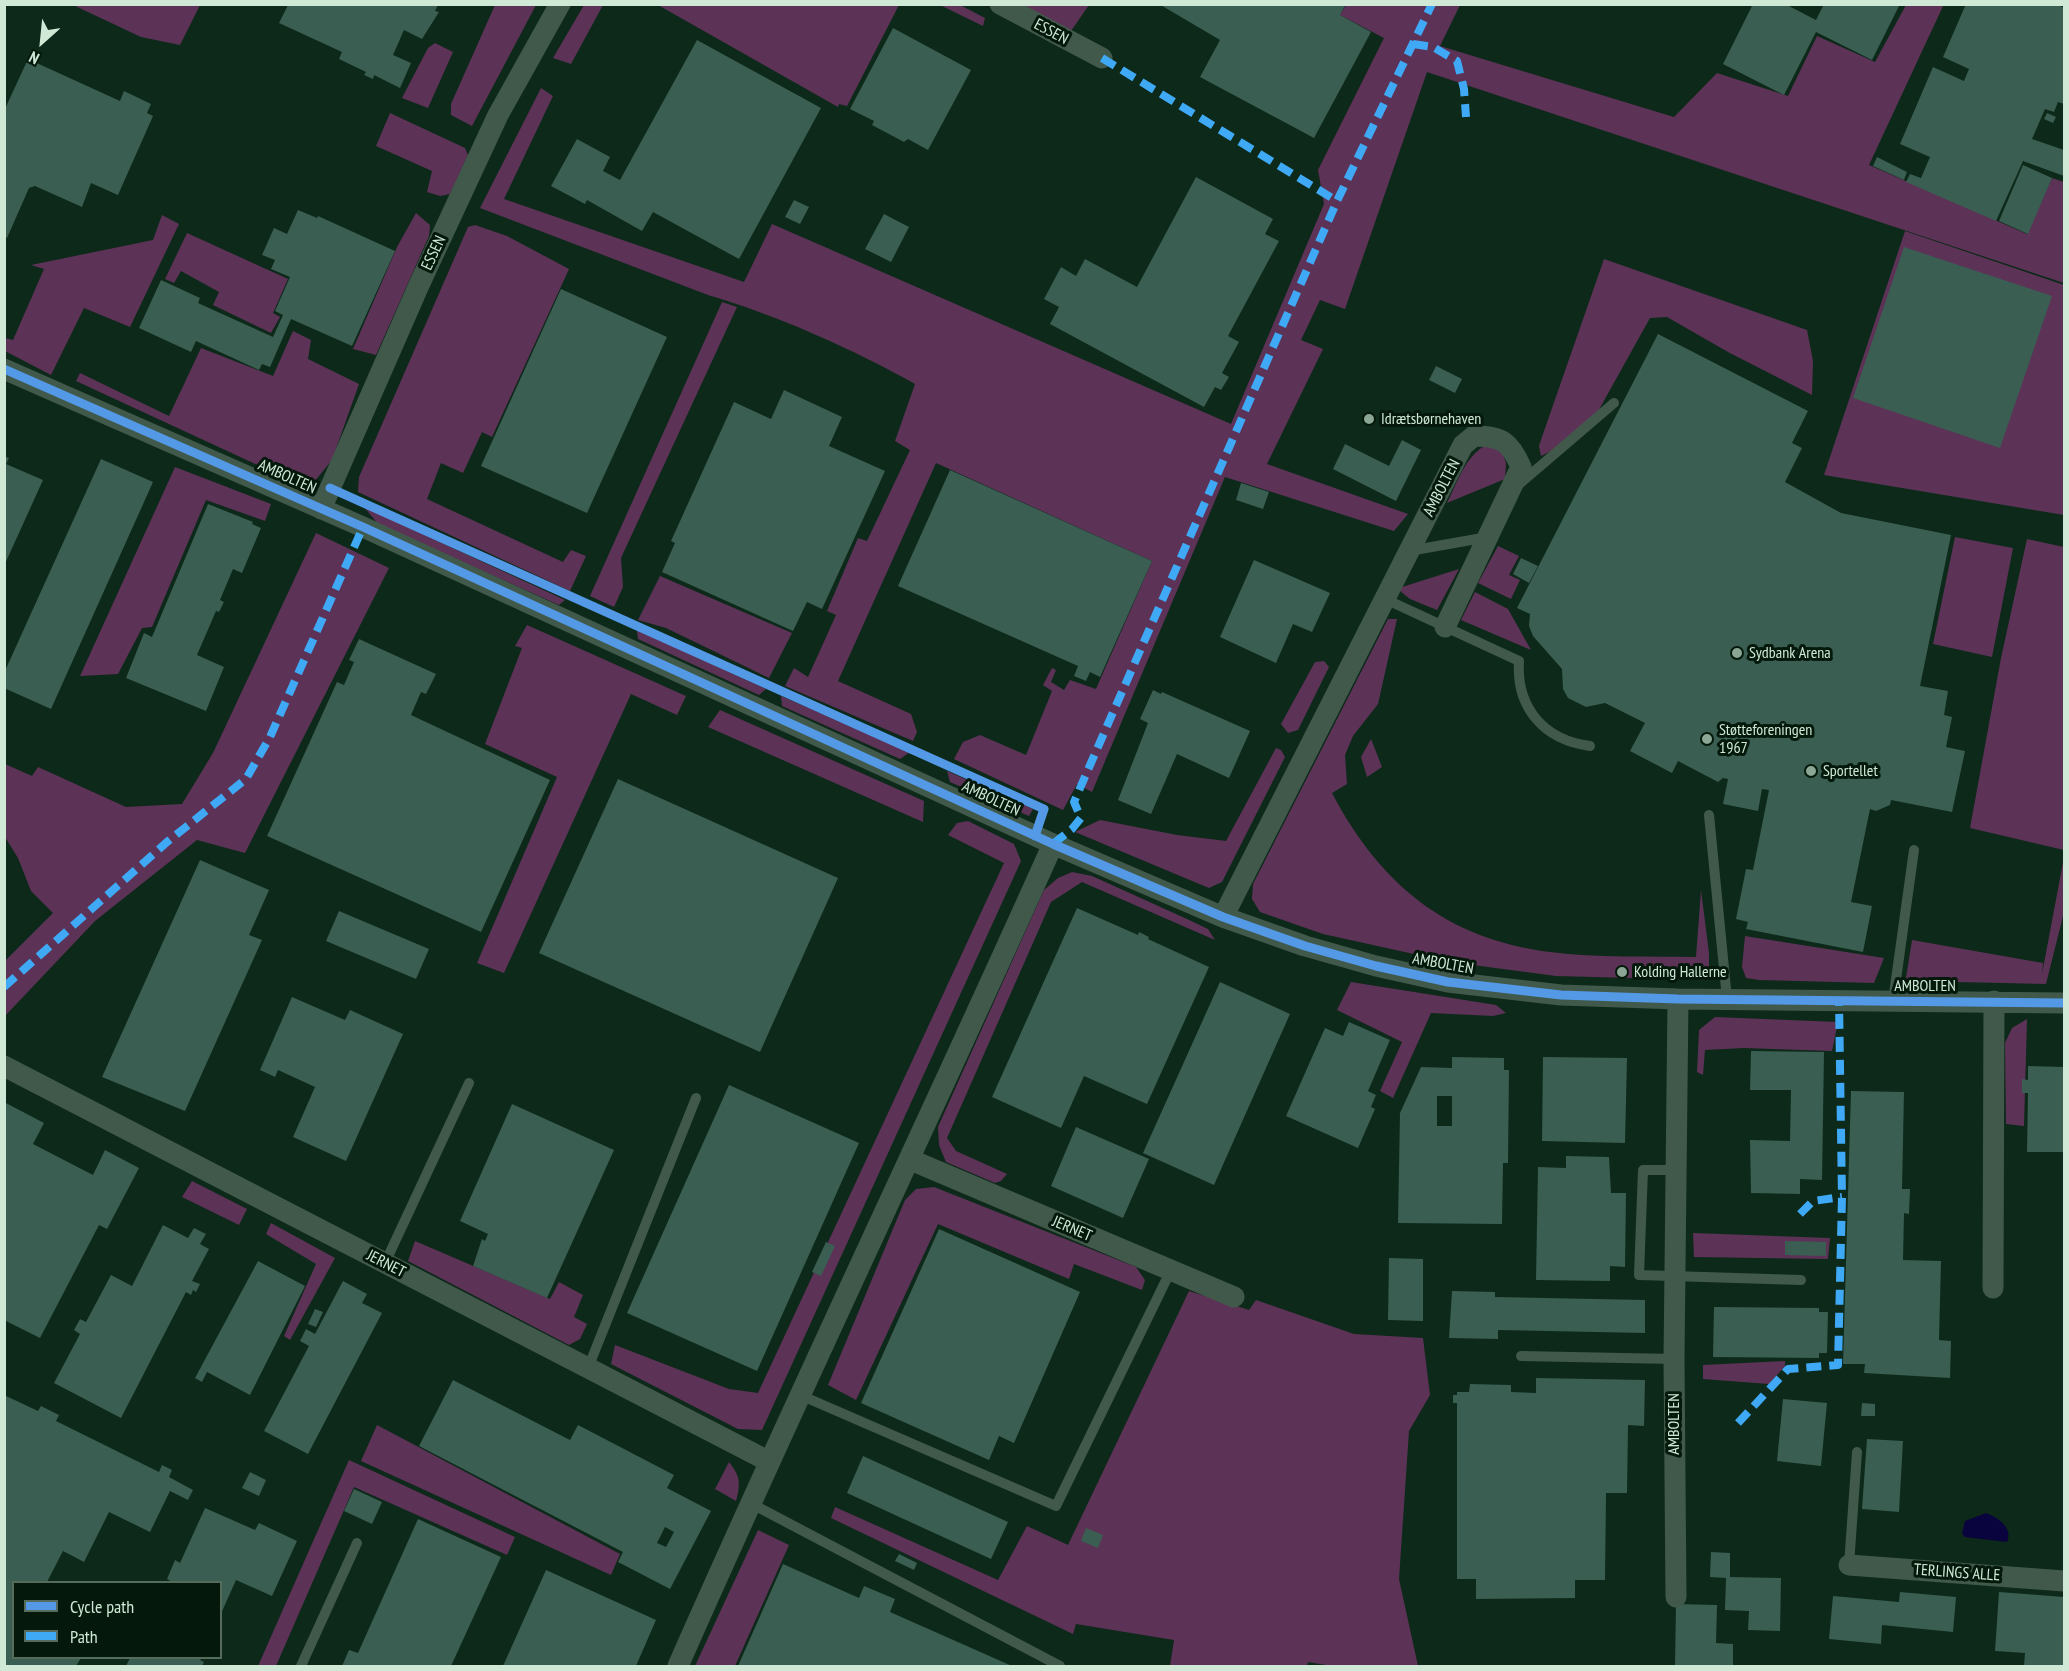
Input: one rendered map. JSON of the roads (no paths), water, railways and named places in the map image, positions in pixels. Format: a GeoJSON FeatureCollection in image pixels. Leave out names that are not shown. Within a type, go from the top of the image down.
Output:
{"type":"FeatureCollection","features":[{"type":"Feature","properties":{"kind":"street","name":"ESSEN"},"geometry":{"type":"LineString","coordinates":[[321,509],[419,285],[498,116],[560,4]]}},
{"type":"Feature","properties":{"kind":"street","name":"ESSEN"},"geometry":{"type":"LineString","coordinates":[[1000,4],[1102,58]]}},
{"type":"Feature","properties":{"kind":"street","name":"AMBOLTEN"},"geometry":{"type":"LineString","coordinates":[[4,369],[321,509],[1053,844],[1223,917],[1343,957],[1448,982],[1561,995],[1678,999],[2064,1003]]}},
{"type":"Feature","properties":{"kind":"street","name":"AMBOLTEN"},"geometry":{"type":"LineString","coordinates":[[1223,917],[1463,445],[1474,436],[1494,436],[1512,448],[1521,467],[1445,627]]}},
{"type":"Feature","properties":{"kind":"street"},"geometry":{"type":"LineString","coordinates":[[678,1666],[768,1461],[911,1160],[1053,844]]}},
{"type":"Feature","properties":{"kind":"street","name":"AMBOLTEN"},"geometry":{"type":"LineString","coordinates":[[1676,1597],[1674,1359],[1678,999]]}},
{"type":"Feature","properties":{"kind":"street"},"geometry":{"type":"LineString","coordinates":[[1993,1288],[1994,1001]]}},
{"type":"Feature","properties":{"kind":"street","name":"JERNET"},"geometry":{"type":"LineString","coordinates":[[4,1066],[768,1461]]}},
{"type":"Feature","properties":{"kind":"street","name":"JERNET"},"geometry":{"type":"LineString","coordinates":[[911,1160],[1234,1297]]}},
{"type":"Feature","properties":{"kind":"street","name":"TERLINGS ALLE"},"geometry":{"type":"LineString","coordinates":[[1849,1565],[2064,1581]]}},
{"type":"Feature","properties":{"kind":"lane"},"geometry":{"type":"LineString","coordinates":[[1510,492],[1614,403]]}},
{"type":"Feature","properties":{"kind":"lane"},"geometry":{"type":"LineString","coordinates":[[1409,551],[1489,537]]}},
{"type":"Feature","properties":{"kind":"lane"},"geometry":{"type":"LineString","coordinates":[[1385,599],[1519,661],[1520,691],[1525,704],[1540,725],[1562,740],[1590,746]]}},
{"type":"Feature","properties":{"kind":"lane"},"geometry":{"type":"LineString","coordinates":[[1709,815],[1727,999]]}},
{"type":"Feature","properties":{"kind":"lane"},"geometry":{"type":"LineString","coordinates":[[1893,1000],[1914,850]]}},
{"type":"Feature","properties":{"kind":"lane"},"geometry":{"type":"LineString","coordinates":[[386,1263],[469,1083]]}},
{"type":"Feature","properties":{"kind":"lane"},"geometry":{"type":"LineString","coordinates":[[588,1368],[696,1098]]}},
{"type":"Feature","properties":{"kind":"lane"},"geometry":{"type":"LineString","coordinates":[[1676,1170],[1642,1170],[1639,1275],[1801,1280]]}},
{"type":"Feature","properties":{"kind":"lane"},"geometry":{"type":"LineString","coordinates":[[800,1395],[1056,1506],[1171,1270]]}},
{"type":"Feature","properties":{"kind":"lane"},"geometry":{"type":"LineString","coordinates":[[1521,1356],[1674,1359]]}},
{"type":"Feature","properties":{"kind":"lane"},"geometry":{"type":"LineString","coordinates":[[1849,1565],[1857,1452]]}},
{"type":"Feature","properties":{"kind":"lane"},"geometry":{"type":"LineString","coordinates":[[750,1503],[1060,1666]]}},
{"type":"Feature","properties":{"kind":"lane"},"geometry":{"type":"LineString","coordinates":[[301,1666],[357,1543]]}},
{"type":"Feature","properties":{"kind":"place","name":"Idrætsbørnehaven"},"geometry":{"type":"Point","coordinates":[1369,419]}},
{"type":"Feature","properties":{"kind":"place","name":"Sydbank Arena"},"geometry":{"type":"Point","coordinates":[1737,653]}},
{"type":"Feature","properties":{"kind":"place","name":"Støtteforeningen 1967"},"geometry":{"type":"Point","coordinates":[1707,739]}},
{"type":"Feature","properties":{"kind":"place","name":"Sportellet"},"geometry":{"type":"Point","coordinates":[1811,771]}},
{"type":"Feature","properties":{"kind":"place","name":"Kolding Hallerne"},"geometry":{"type":"Point","coordinates":[1622,972]}}]}
